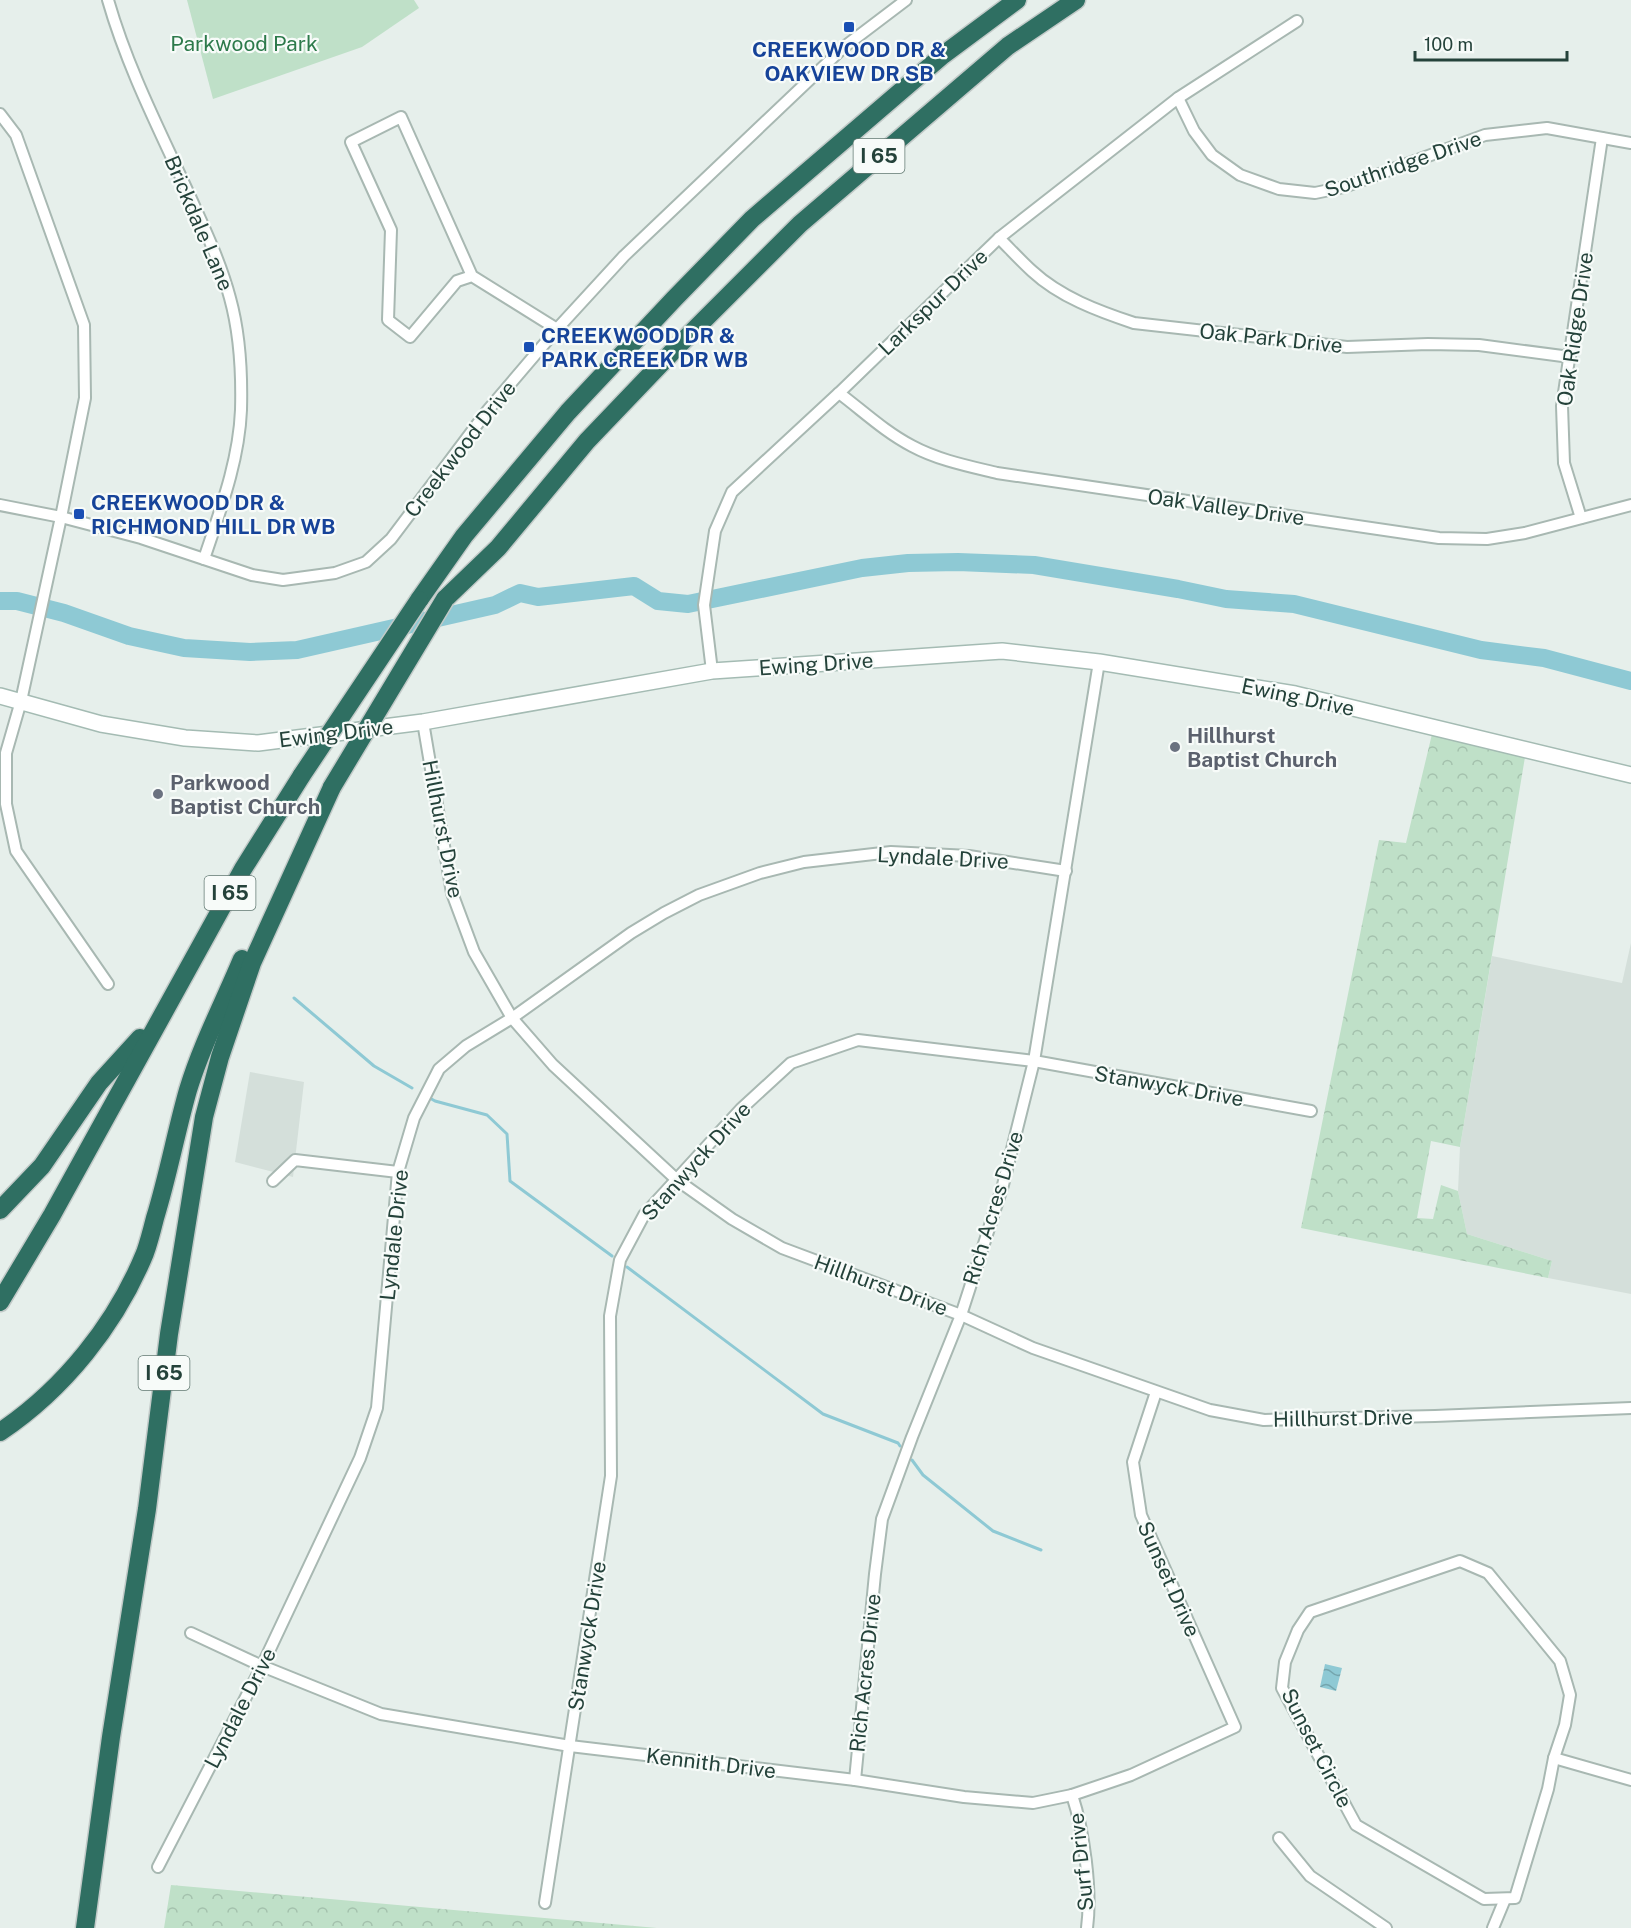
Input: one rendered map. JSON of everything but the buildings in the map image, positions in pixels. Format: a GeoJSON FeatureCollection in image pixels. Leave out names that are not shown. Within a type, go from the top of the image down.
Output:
{"type":"FeatureCollection","features":[{"type":"Feature","properties":{"kind":"highway","name":"I 65"},"geometry":{"type":"LineString","coordinates":[[0,1302],[52,1215],[243,869],[302,775],[464,536],[568,412],[752,219],[943,55],[1017,0]]}},
{"type":"Feature","properties":{"kind":"highway","name":"I 65"},"geometry":{"type":"LineString","coordinates":[[85,1928],[111,1737],[147,1509],[170,1334],[204,1117],[219,1057],[252,963],[332,787],[445,599],[498,548],[587,441],[800,224],[1008,46],[1076,0]]}},
{"type":"Feature","properties":{"kind":"highway"},"geometry":{"type":"LineString","coordinates":[[0,1431],[24,1414],[73,1367],[95,1341],[127,1292],[146,1251],[168,1174],[188,1090],[201,1050],[254,932],[309,836]]}},
{"type":"Feature","properties":{"kind":"highway"},"geometry":{"type":"LineString","coordinates":[[0,1210],[42,1166],[99,1083],[161,1014]]}},
{"type":"Feature","properties":{"kind":"main road","name":"Ewing Drive"},"geometry":{"type":"LineString","coordinates":[[0,696],[101,724],[185,738],[258,743],[423,722],[712,671],[1002,651],[1099,662],[1295,694],[1631,775]]}},
{"type":"Feature","properties":{"kind":"street","name":"Brickdale Lane"},"geometry":{"type":"LineString","coordinates":[[108,0],[134,73],[219,262],[237,330],[241,412],[234,462],[204,559]]}},
{"type":"Feature","properties":{"kind":"street","name":"Creekwood Drive"},"geometry":{"type":"LineString","coordinates":[[0,505],[61,517],[141,538],[252,575],[283,580],[335,573],[366,562],[391,539],[488,410],[557,329],[624,256],[836,54],[906,0]]}},
{"type":"Feature","properties":{"kind":"street","name":"Larkspur Drive"},"geometry":{"type":"LineString","coordinates":[[712,671],[704,605],[715,531],[732,492],[840,393],[999,238],[1178,99],[1298,21]]}},
{"type":"Feature","properties":{"kind":"street","name":"Southridge Drive"},"geometry":{"type":"LineString","coordinates":[[1178,99],[1194,131],[1212,155],[1240,174],[1279,189],[1315,194],[1344,187],[1485,135],[1547,128],[1631,143]]}},
{"type":"Feature","properties":{"kind":"street"},"geometry":{"type":"LineString","coordinates":[[0,114],[16,135],[84,325],[85,398],[21,701],[6,753],[6,804],[16,851],[108,984]]}},
{"type":"Feature","properties":{"kind":"street"},"geometry":{"type":"LineString","coordinates":[[472,276],[457,281],[410,337],[388,320],[391,230],[351,142],[401,117],[472,276],[557,329]]}},
{"type":"Feature","properties":{"kind":"street","name":"Oak Ridge Drive"},"geometry":{"type":"LineString","coordinates":[[1581,518],[1564,463],[1562,406],[1602,138]]}},
{"type":"Feature","properties":{"kind":"street","name":"Oak Park Drive"},"geometry":{"type":"LineString","coordinates":[[999,238],[1033,272],[1064,294],[1106,314],[1134,323],[1347,348],[1428,344],[1479,345],[1570,357]]}},
{"type":"Feature","properties":{"kind":"street","name":"Oak Valley Drive"},"geometry":{"type":"LineString","coordinates":[[840,393],[885,429],[912,446],[955,464],[997,473],[1438,538],[1487,539],[1525,533],[1631,505]]}},
{"type":"Feature","properties":{"kind":"street","name":"Rich Acres Drive"},"geometry":{"type":"LineString","coordinates":[[855,1780],[882,1519],[961,1315],[1003,1185],[1034,1061],[1099,662]]}},
{"type":"Feature","properties":{"kind":"street","name":"Hillhurst Drive"},"geometry":{"type":"LineString","coordinates":[[423,722],[452,893],[474,952],[512,1018],[553,1065],[676,1180],[732,1219],[782,1248],[961,1315],[1033,1348],[1210,1410],[1264,1420],[1631,1408]]}},
{"type":"Feature","properties":{"kind":"street","name":"Lyndale Drive"},"geometry":{"type":"LineString","coordinates":[[158,1867],[262,1666],[360,1458],[377,1408],[398,1172],[414,1118],[439,1069],[466,1046],[512,1018],[631,933],[699,895],[760,873],[825,859],[891,852],[969,856],[1066,871]]}},
{"type":"Feature","properties":{"kind":"street","name":"Stanwyck Drive"},"geometry":{"type":"LineString","coordinates":[[545,1903],[611,1476],[610,1316],[620,1260],[644,1215],[741,1109],[791,1063],[858,1040],[1034,1061],[1311,1111]]}},
{"type":"Feature","properties":{"kind":"street"},"geometry":{"type":"LineString","coordinates":[[273,1181],[295,1160],[398,1172]]}},
{"type":"Feature","properties":{"kind":"street","name":"Sunset Drive"},"geometry":{"type":"LineString","coordinates":[[1156,1392],[1133,1462],[1140,1515],[1234,1726]]}},
{"type":"Feature","properties":{"kind":"street","name":"Sunset Circle"},"geometry":{"type":"LineString","coordinates":[[1460,1562],[1488,1573],[1560,1661],[1570,1695],[1565,1725],[1554,1758],[1548,1789],[1515,1898],[1484,1899],[1356,1825],[1282,1688],[1285,1662],[1298,1630],[1310,1612],[1460,1562]]}},
{"type":"Feature","properties":{"kind":"street","name":"Kennith Drive"},"geometry":{"type":"LineString","coordinates":[[191,1633],[262,1666],[381,1714],[570,1746],[855,1780],[964,1797],[1033,1803],[1072,1795],[1131,1775],[1234,1726]]}},
{"type":"Feature","properties":{"kind":"street"},"geometry":{"type":"LineString","coordinates":[[1554,1758],[1631,1780]]}},
{"type":"Feature","properties":{"kind":"street","name":"Surf Drive"},"geometry":{"type":"LineString","coordinates":[[1072,1795],[1078,1820],[1088,1892],[1087,1928]]}},
{"type":"Feature","properties":{"kind":"street"},"geometry":{"type":"LineString","coordinates":[[1279,1838],[1310,1876],[1386,1928]]}},
{"type":"Feature","properties":{"kind":"street"},"geometry":{"type":"LineString","coordinates":[[1492,1928],[1505,1899]]}},
{"type":"Feature","properties":{"kind":"shaded area"},"geometry":{"type":"Polygon","coordinates":[[[1631,943],[1631,1294],[1548,1278],[1552,1261],[1467,1234],[1458,1191],[1460,1147],[1492,956],[1622,983],[1631,943]]]}},
{"type":"Feature","properties":{"kind":"shaded area"},"geometry":{"type":"Polygon","coordinates":[[[250,1072],[304,1082],[293,1177],[235,1162],[250,1072]]]}},
{"type":"Feature","properties":{"kind":"green space","name":"Parkwood Park"},"geometry":{"type":"Polygon","coordinates":[[[187,0],[414,0],[419,8],[362,47],[213,99],[187,0]]]}},
{"type":"Feature","properties":{"kind":"green space"},"geometry":{"type":"Polygon","coordinates":[[[1432,734],[1525,757],[1460,1147],[1431,1141],[1417,1218],[1433,1219],[1441,1185],[1458,1191],[1467,1234],[1552,1261],[1548,1278],[1301,1228],[1379,840],[1406,843],[1432,734]]]}},
{"type":"Feature","properties":{"kind":"green space"},"geometry":{"type":"Polygon","coordinates":[[[171,1885],[657,1928],[164,1928],[171,1885]]]}},
{"type":"Feature","properties":{"kind":"water"},"geometry":{"type":"Polygon","coordinates":[[[1325,1664],[1342,1668],[1336,1691],[1320,1687],[1325,1664]]]}},
{"type":"Feature","properties":{"kind":"waterway"},"geometry":{"type":"LineString","coordinates":[[0,601],[17,601],[64,613],[129,636],[184,648],[250,652],[297,650],[495,605],[520,593],[538,597],[634,586],[658,601],[688,604],[862,568],[908,563],[958,562],[1034,565],[1226,599],[1294,604],[1481,650],[1544,658],[1631,681]]}},
{"type":"Feature","properties":{"kind":"waterway"},"geometry":{"type":"LineString","coordinates":[[294,998],[374,1066],[412,1088]]}},
{"type":"Feature","properties":{"kind":"waterway"},"geometry":{"type":"LineString","coordinates":[[428,1097],[487,1115],[507,1134],[510,1181],[612,1256]]}},
{"type":"Feature","properties":{"kind":"waterway"},"geometry":{"type":"LineString","coordinates":[[627,1267],[823,1414],[898,1443],[900,1446]]}},
{"type":"Feature","properties":{"kind":"waterway"},"geometry":{"type":"LineString","coordinates":[[912,1460],[923,1475],[993,1531],[1041,1550]]}},
{"type":"Feature","properties":{"kind":"place","name":"CREEKWOOD DR & OAKVIEW DR SB"},"geometry":{"type":"Point","coordinates":[849,27]}},
{"type":"Feature","properties":{"kind":"place","name":"CREEKWOOD DR & PARK CREEK DR WB"},"geometry":{"type":"Point","coordinates":[529,347]}},
{"type":"Feature","properties":{"kind":"place","name":"CREEKWOOD DR & RICHMOND HILL DR WB"},"geometry":{"type":"Point","coordinates":[79,514]}},
{"type":"Feature","properties":{"kind":"place","name":"Hillhurst Baptist Church"},"geometry":{"type":"Point","coordinates":[1175,747]}},
{"type":"Feature","properties":{"kind":"place","name":"Parkwood Baptist Church"},"geometry":{"type":"Point","coordinates":[158,794]}}]}
